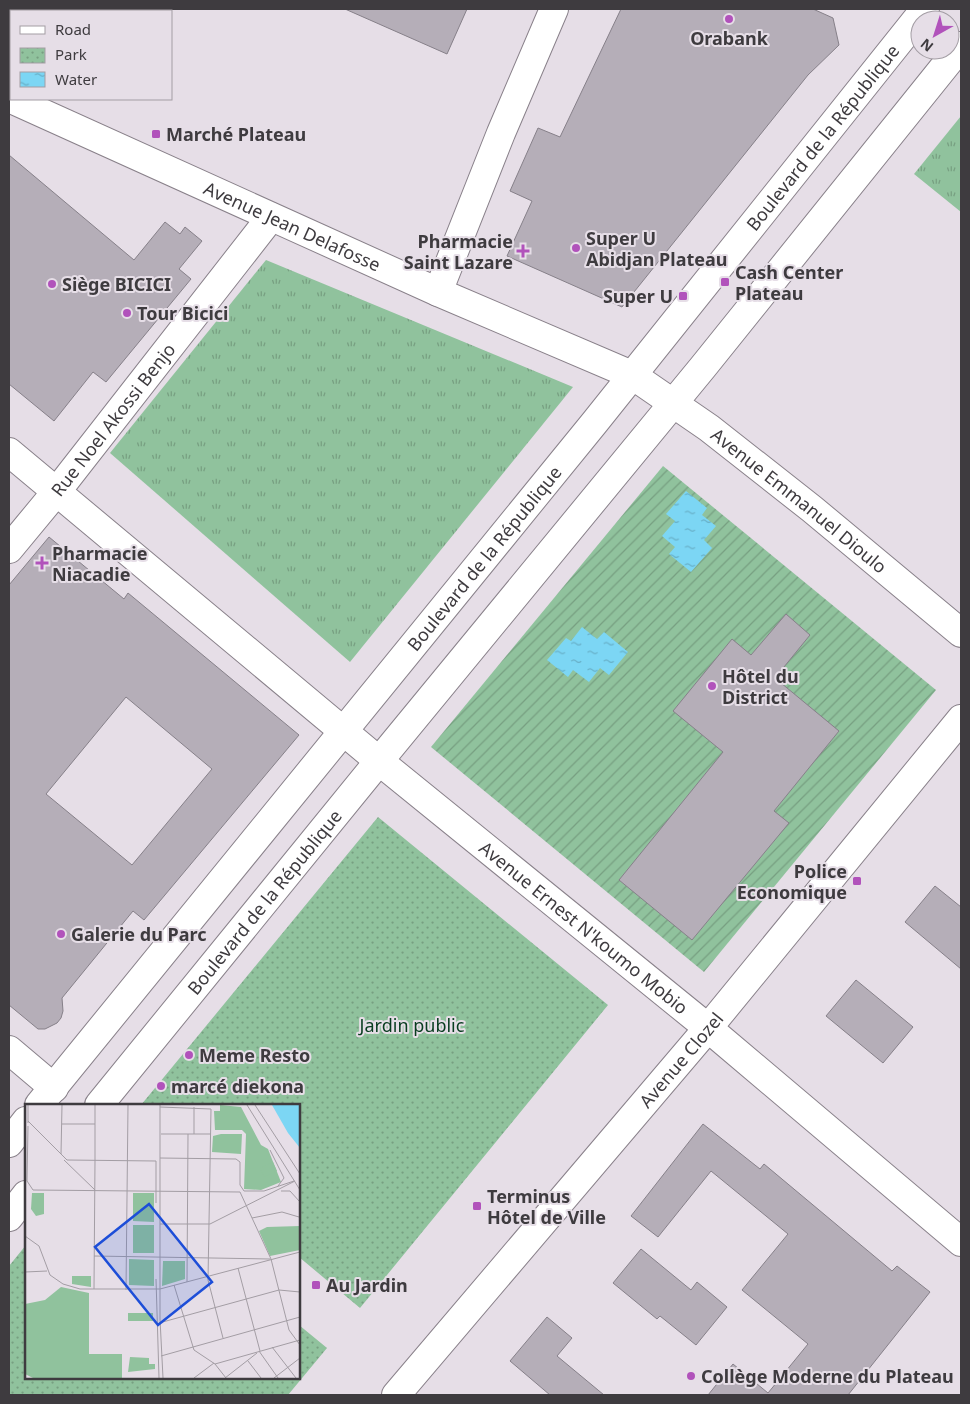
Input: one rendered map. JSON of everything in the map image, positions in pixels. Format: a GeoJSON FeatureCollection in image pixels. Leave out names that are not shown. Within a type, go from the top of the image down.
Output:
{"type":"FeatureCollection","features":[{"type":"Feature","properties":{"kind":"street"},"geometry":{"type":"LineString","coordinates":[[438,292],[501,133],[554,9]]}},
{"type":"Feature","properties":{"kind":"street","name":"Boulevard de la République"},"geometry":{"type":"LineString","coordinates":[[47,1096],[632,375],[910,28]]}},
{"type":"Feature","properties":{"kind":"street","name":"Boulevard de la République"},"geometry":{"type":"LineString","coordinates":[[101,1104],[961,45]]}},
{"type":"Feature","properties":{"kind":"street","name":"Avenue Jean Delafosse"},"geometry":{"type":"LineString","coordinates":[[13,100],[438,292],[632,375]]}},
{"type":"Feature","properties":{"kind":"street","name":"Rue Noel Akossi Benjo"},"geometry":{"type":"LineString","coordinates":[[9,549],[57,491],[271,217]]}},
{"type":"Feature","properties":{"kind":"street","name":"Avenue Emmanuel Dioulo"},"geometry":{"type":"LineString","coordinates":[[632,375],[709,428],[804,503],[961,633]]}},
{"type":"Feature","properties":{"kind":"street","name":"Avenue Ernest N'koumo Mobio"},"geometry":{"type":"LineString","coordinates":[[9,452],[379,761],[708,1028],[961,1242]]}},
{"type":"Feature","properties":{"kind":"street","name":"Avenue Clozel"},"geometry":{"type":"LineString","coordinates":[[396,1395],[708,1028],[961,719]]}},
{"type":"Feature","properties":{"kind":"street"},"geometry":{"type":"LineString","coordinates":[[9,1050],[47,1096]]}},
{"type":"Feature","properties":{"kind":"street"},"geometry":{"type":"LineString","coordinates":[[9,1142],[25,1122]]}},
{"type":"Feature","properties":{"kind":"street"},"geometry":{"type":"LineString","coordinates":[[9,1217],[25,1196]]}},
{"type":"Feature","properties":{"kind":"green space"},"geometry":{"type":"Polygon","coordinates":[[[961,116],[961,212],[914,174],[961,116]]]}},
{"type":"Feature","properties":{"kind":"green space"},"geometry":{"type":"Polygon","coordinates":[[[266,260],[573,387],[350,662],[110,453],[266,260]]]}},
{"type":"Feature","properties":{"kind":"green space"},"geometry":{"type":"Polygon","coordinates":[[[663,466],[936,690],[704,972],[431,747],[663,466]]]}},
{"type":"Feature","properties":{"kind":"green space","name":"Jardin public"},"geometry":{"type":"Polygon","coordinates":[[[378,817],[608,1005],[360,1308],[300,1258],[300,1104],[142,1104],[378,817]]]}},
{"type":"Feature","properties":{"kind":"green space"},"geometry":{"type":"Polygon","coordinates":[[[25,1246],[25,1379],[300,1379],[300,1326],[327,1348],[288,1395],[9,1395],[9,1266],[25,1246]]]}},
{"type":"Feature","properties":{"kind":"water"},"geometry":{"type":"Polygon","coordinates":[[[686,491],[707,508],[702,515],[716,526],[704,540],[712,548],[691,572],[669,554],[675,547],[662,536],[675,521],[666,514],[686,491]]]}},
{"type":"Feature","properties":{"kind":"water"},"geometry":{"type":"Polygon","coordinates":[[[582,627],[597,639],[604,632],[628,652],[609,675],[600,668],[589,682],[573,670],[568,677],[547,660],[566,638],[571,641],[582,627]]]}},
{"type":"Feature","properties":{"kind":"building"},"geometry":{"type":"Polygon","coordinates":[[[345,9],[467,9],[447,54],[345,9]]]}},
{"type":"Feature","properties":{"kind":"building"},"geometry":{"type":"Polygon","coordinates":[[[621,9],[813,9],[833,18],[839,45],[808,75],[622,307],[507,256],[532,201],[510,191],[538,128],[560,137],[621,9]]]}},
{"type":"Feature","properties":{"kind":"building"},"geometry":{"type":"Polygon","coordinates":[[[9,155],[134,260],[165,222],[180,234],[185,227],[202,241],[179,269],[191,279],[106,382],[93,372],[54,421],[9,384],[9,155]]]}},
{"type":"Feature","properties":{"kind":"building"},"geometry":{"type":"Polygon","coordinates":[[[49,537],[124,599],[128,593],[299,735],[144,920],[133,911],[62,998],[63,1011],[61,1018],[57,1023],[45,1029],[38,1029],[9,1005],[9,585],[49,537]],[[126,697],[46,794],[132,865],[212,769],[126,697]]]}},
{"type":"Feature","properties":{"kind":"building"},"geometry":{"type":"Polygon","coordinates":[[[786,614],[810,635],[775,678],[839,731],[774,811],[789,823],[692,940],[619,880],[723,752],[673,711],[732,639],[751,655],[786,614]]]}},
{"type":"Feature","properties":{"kind":"building"},"geometry":{"type":"Polygon","coordinates":[[[935,886],[961,907],[961,969],[905,922],[935,886]]]}},
{"type":"Feature","properties":{"kind":"building"},"geometry":{"type":"Polygon","coordinates":[[[856,980],[913,1027],[883,1063],[826,1016],[856,980]]]}},
{"type":"Feature","properties":{"kind":"building"},"geometry":{"type":"Polygon","coordinates":[[[703,1124],[760,1169],[764,1164],[892,1271],[897,1266],[930,1292],[848,1395],[708,1395],[733,1364],[768,1393],[808,1344],[742,1290],[788,1234],[711,1171],[658,1237],[631,1216],[703,1124]]]}},
{"type":"Feature","properties":{"kind":"building"},"geometry":{"type":"Polygon","coordinates":[[[641,1249],[691,1290],[697,1282],[727,1307],[696,1345],[660,1316],[657,1319],[613,1283],[641,1249]]]}},
{"type":"Feature","properties":{"kind":"building"},"geometry":{"type":"Polygon","coordinates":[[[547,1317],[572,1338],[557,1356],[604,1395],[550,1395],[510,1361],[547,1317]]]}},
{"type":"Feature","properties":{"kind":"place","name":"Orabank"},"geometry":{"type":"Point","coordinates":[729,19]}},
{"type":"Feature","properties":{"kind":"place","name":"Marché Plateau"},"geometry":{"type":"Point","coordinates":[156,134]}},
{"type":"Feature","properties":{"kind":"place","name":"Super U Abidjan Plateau"},"geometry":{"type":"Point","coordinates":[576,248]}},
{"type":"Feature","properties":{"kind":"place","name":"Pharmacie Saint Lazare"},"geometry":{"type":"Point","coordinates":[523,251]}},
{"type":"Feature","properties":{"kind":"place","name":"Cash Center Plateau"},"geometry":{"type":"Point","coordinates":[725,282]}},
{"type":"Feature","properties":{"kind":"place","name":"Siège BICICI"},"geometry":{"type":"Point","coordinates":[52,284]}},
{"type":"Feature","properties":{"kind":"place","name":"Super U"},"geometry":{"type":"Point","coordinates":[683,296]}},
{"type":"Feature","properties":{"kind":"place","name":"Tour Bicici"},"geometry":{"type":"Point","coordinates":[127,313]}},
{"type":"Feature","properties":{"kind":"place","name":"Pharmacie Niacadie"},"geometry":{"type":"Point","coordinates":[42,563]}},
{"type":"Feature","properties":{"kind":"place","name":"Hôtel du District"},"geometry":{"type":"Point","coordinates":[712,686]}},
{"type":"Feature","properties":{"kind":"place","name":"Police Economique"},"geometry":{"type":"Point","coordinates":[857,881]}},
{"type":"Feature","properties":{"kind":"place","name":"Galerie du Parc"},"geometry":{"type":"Point","coordinates":[61,934]}},
{"type":"Feature","properties":{"kind":"place","name":"Meme Resto"},"geometry":{"type":"Point","coordinates":[189,1055]}},
{"type":"Feature","properties":{"kind":"place","name":"marcé diekona"},"geometry":{"type":"Point","coordinates":[161,1086]}},
{"type":"Feature","properties":{"kind":"place","name":"Terminus Hôtel de Ville"},"geometry":{"type":"Point","coordinates":[477,1206]}},
{"type":"Feature","properties":{"kind":"place","name":"Au Jardin"},"geometry":{"type":"Point","coordinates":[316,1285]}},
{"type":"Feature","properties":{"kind":"place","name":"Collège Moderne du Plateau"},"geometry":{"type":"Point","coordinates":[691,1376]}}]}
